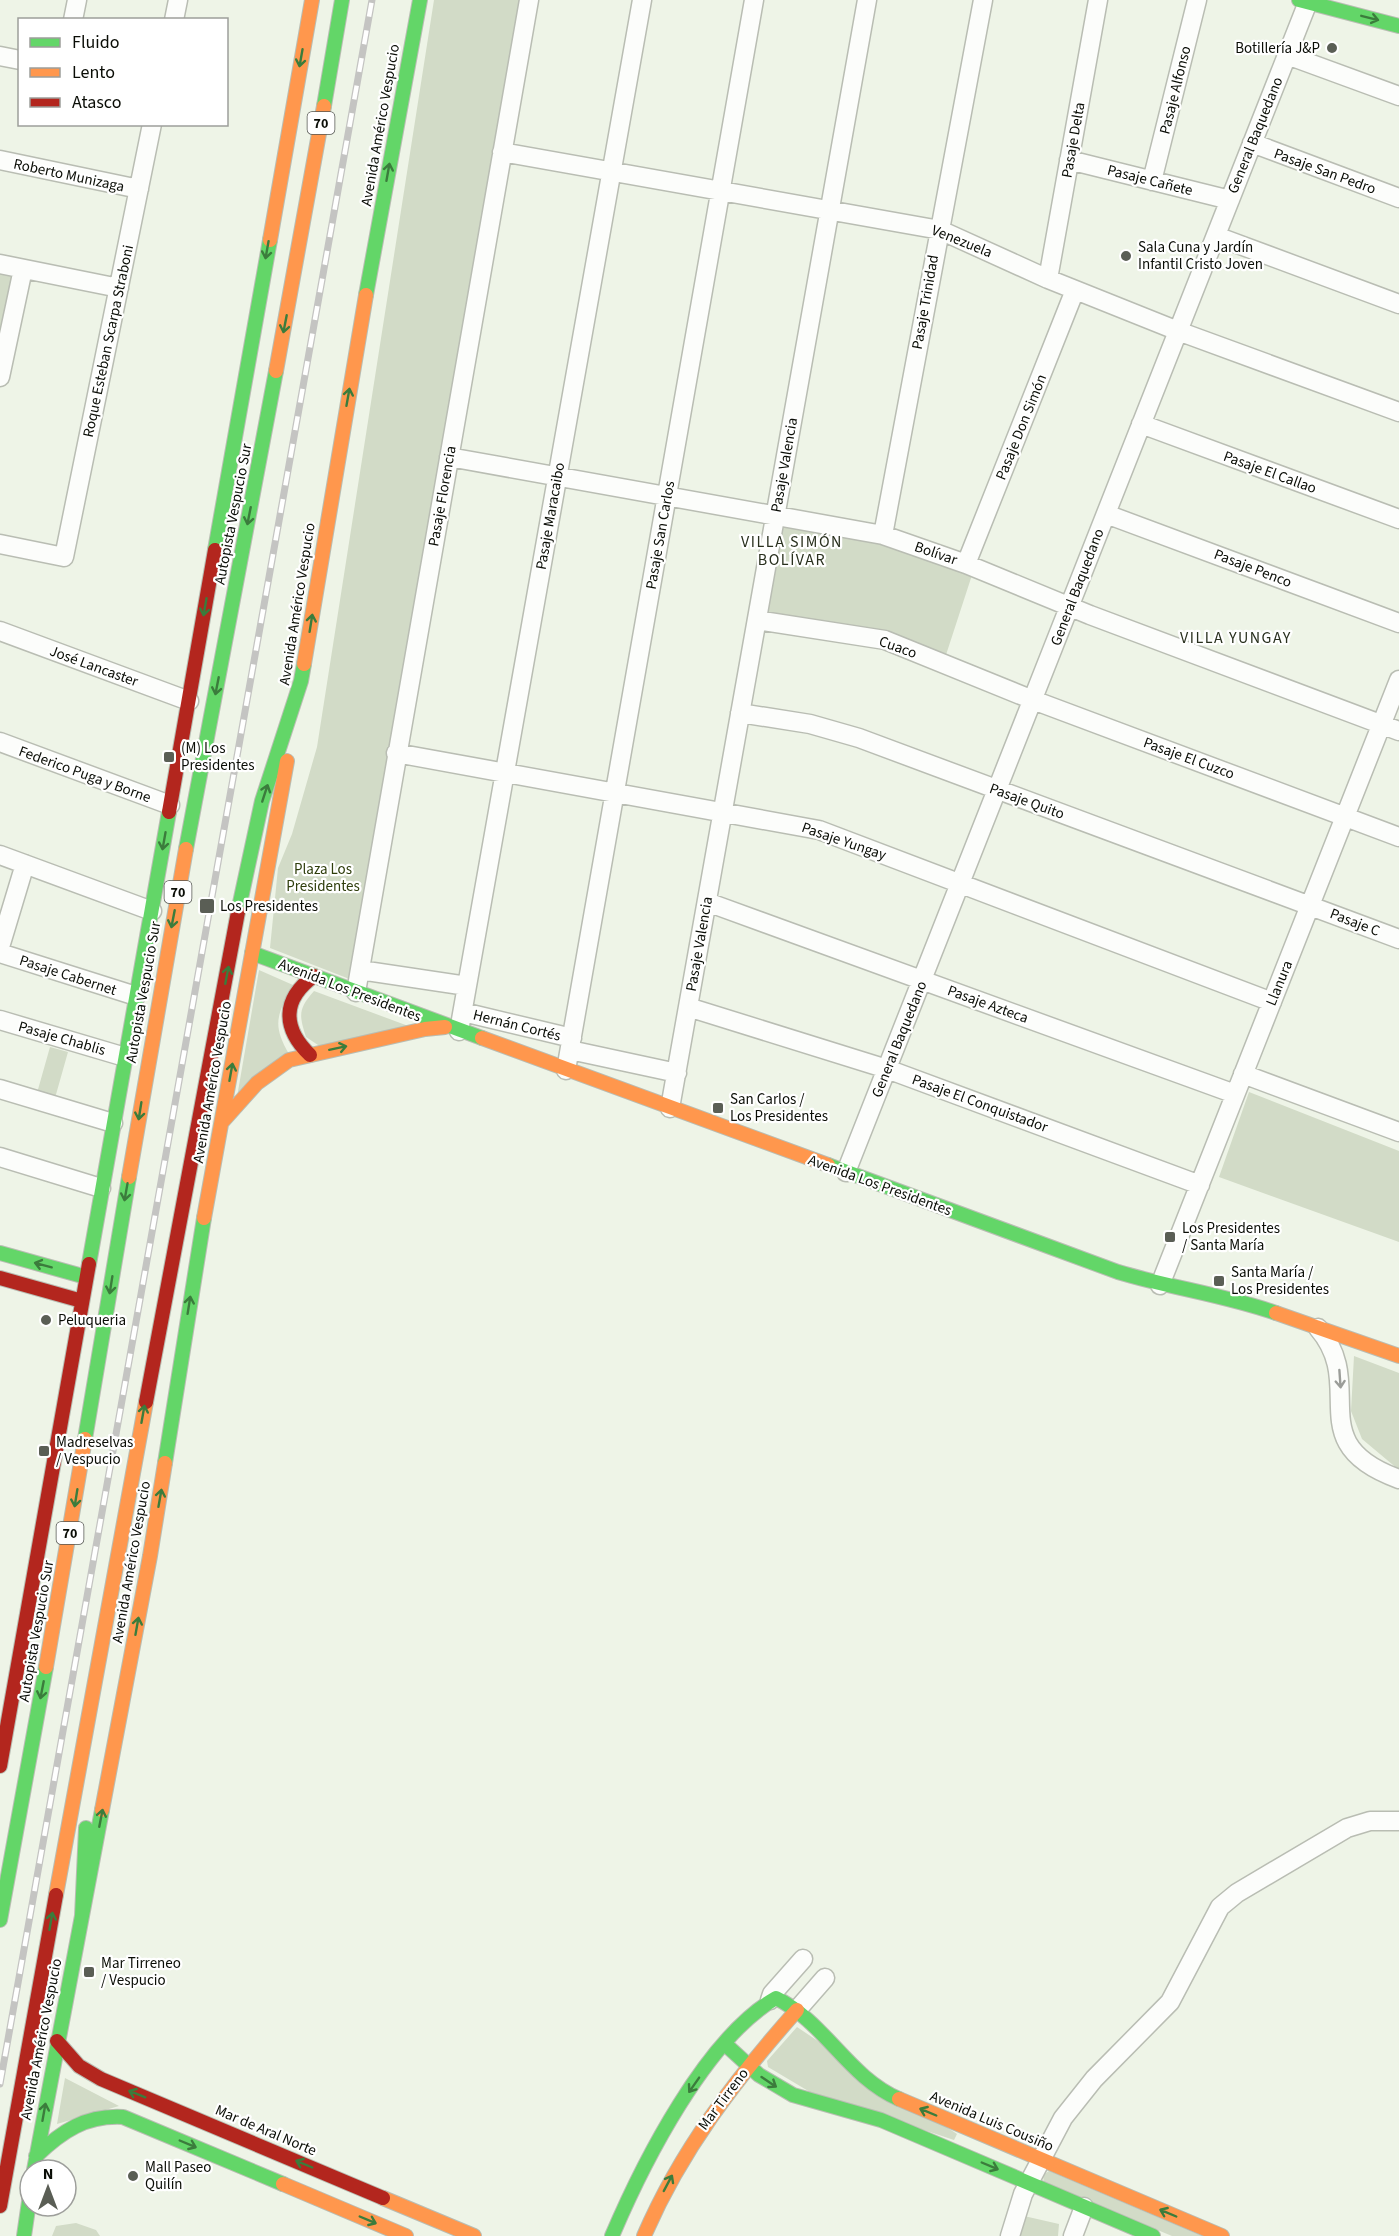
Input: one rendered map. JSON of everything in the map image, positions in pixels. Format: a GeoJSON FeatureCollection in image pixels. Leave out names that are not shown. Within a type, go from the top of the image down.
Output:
{"type":"FeatureCollection","features":[{"type":"Feature","properties":{"kind":"main road"},"geometry":{"type":"LineString","coordinates":[[0,1766],[9,1664],[82,1301],[312,0]]}},
{"type":"Feature","properties":{"kind":"main road"},"geometry":{"type":"LineString","coordinates":[[308,108],[324,0]]}},
{"type":"Feature","properties":{"kind":"main road","name":"Autopista Vespucio Sur"},"geometry":{"type":"LineString","coordinates":[[0,1920],[74,1508],[161,984],[300,246],[342,0]]}},
{"type":"Feature","properties":{"kind":"main road","name":"Avenida Américo Vespucio"},"geometry":{"type":"LineString","coordinates":[[36,2158],[150,1556],[189,1304],[420,0]]}},
{"type":"Feature","properties":{"kind":"main road"},"geometry":{"type":"LineString","coordinates":[[1304,1],[1399,26]]}},
{"type":"Feature","properties":{"kind":"main road"},"geometry":{"type":"LineString","coordinates":[[300,246],[305,128]]}},
{"type":"Feature","properties":{"kind":"main road"},"geometry":{"type":"LineString","coordinates":[[0,2206],[250,849],[262,801],[301,681]]}},
{"type":"Feature","properties":{"kind":"main road","name":"Avenida Los Presidentes"},"geometry":{"type":"LineString","coordinates":[[252,953],[454,1029],[1160,1286],[1227,1296],[1399,1356]]}},
{"type":"Feature","properties":{"kind":"main road"},"geometry":{"type":"LineString","coordinates":[[310,1054],[293,1036],[288,1019],[294,993],[314,976]]}},
{"type":"Feature","properties":{"kind":"main road","name":"Avenida Los Presidentes"},"geometry":{"type":"LineString","coordinates":[[222,1122],[257,1083],[277,1067],[294,1058],[425,1029],[454,1029]]}},
{"type":"Feature","properties":{"kind":"main road"},"geometry":{"type":"LineString","coordinates":[[0,1253],[86,1277]]}},
{"type":"Feature","properties":{"kind":"main road"},"geometry":{"type":"LineString","coordinates":[[0,1278],[82,1301]]}},
{"type":"Feature","properties":{"kind":"main road"},"geometry":{"type":"LineString","coordinates":[[82,1916],[92,1699]]}},
{"type":"Feature","properties":{"kind":"main road","name":"Avenida Luis Cousiño"},"geometry":{"type":"LineString","coordinates":[[773,1999],[797,2010],[868,2083],[894,2097],[1222,2236]]}},
{"type":"Feature","properties":{"kind":"main road","name":"Mar Tirreno"},"geometry":{"type":"LineString","coordinates":[[612,2235],[654,2146],[725,2044],[759,2006],[773,1999]]}},
{"type":"Feature","properties":{"kind":"main road","name":"Mar Tirreno"},"geometry":{"type":"LineString","coordinates":[[644,2236],[660,2199],[685,2153],[716,2106],[747,2066],[797,2010]]}},
{"type":"Feature","properties":{"kind":"main road","name":"Mar de Aral Norte"},"geometry":{"type":"LineString","coordinates":[[57,2041],[75,2063],[89,2073],[474,2236]]}},
{"type":"Feature","properties":{"kind":"main road"},"geometry":{"type":"LineString","coordinates":[[725,2044],[747,2066],[793,2095],[867,2114],[1153,2236]]}},
{"type":"Feature","properties":{"kind":"main road"},"geometry":{"type":"LineString","coordinates":[[158,2131],[158,2119],[171,2108]]}},
{"type":"Feature","properties":{"kind":"main road"},"geometry":{"type":"LineString","coordinates":[[39,2158],[66,2128],[88,2118],[123,2117],[406,2236]]}},
{"type":"Feature","properties":{"kind":"main road"},"geometry":{"type":"LineString","coordinates":[[958,2153],[968,2128]]}},
{"type":"Feature","properties":{"kind":"main road"},"geometry":{"type":"LineString","coordinates":[[324,2201],[331,2199],[334,2195],[336,2185],[333,2177]]}},
{"type":"Feature","properties":{"kind":"main road"},"geometry":{"type":"LineString","coordinates":[[24,2236],[27,2218]]}},
{"type":"Feature","properties":{"kind":"street"},"geometry":{"type":"LineString","coordinates":[[73,18],[77,0]]}},
{"type":"Feature","properties":{"kind":"street"},"geometry":{"type":"LineString","coordinates":[[174,18],[178,0]]}},
{"type":"Feature","properties":{"kind":"street","name":"Pasaje Florencia"},"geometry":{"type":"LineString","coordinates":[[356,992],[529,0]]}},
{"type":"Feature","properties":{"kind":"street","name":"Pasaje Maracaibo"},"geometry":{"type":"LineString","coordinates":[[454,1029],[463,1012],[642,0]]}},
{"type":"Feature","properties":{"kind":"street","name":"Pasaje San Carlos"},"geometry":{"type":"LineString","coordinates":[[566,1070],[754,0]]}},
{"type":"Feature","properties":{"kind":"street","name":"Pasaje Valencia"},"geometry":{"type":"LineString","coordinates":[[670,1108],[867,0]]}},
{"type":"Feature","properties":{"kind":"street","name":"Pasaje Trinidad"},"geometry":{"type":"LineString","coordinates":[[883,535],[983,0]]}},
{"type":"Feature","properties":{"kind":"street","name":"Pasaje Delta"},"geometry":{"type":"LineString","coordinates":[[1048,279],[1098,0]]}},
{"type":"Feature","properties":{"kind":"street","name":"Pasaje Alfonso"},"geometry":{"type":"LineString","coordinates":[[1152,181],[1197,0]]}},
{"type":"Feature","properties":{"kind":"street","name":"General Baquedano"},"geometry":{"type":"LineString","coordinates":[[846,1172],[1287,55],[1304,1]]}},
{"type":"Feature","properties":{"kind":"street"},"geometry":{"type":"LineString","coordinates":[[1287,55],[1399,96]]}},
{"type":"Feature","properties":{"kind":"street"},"geometry":{"type":"LineString","coordinates":[[0,56],[18,60]]}},
{"type":"Feature","properties":{"kind":"street","name":"Roque Esteban Scarpa Straboni"},"geometry":{"type":"LineString","coordinates":[[0,544],[64,557],[152,126]]}},
{"type":"Feature","properties":{"kind":"street","name":"Pasaje San Pedro"},"geometry":{"type":"LineString","coordinates":[[1252,143],[1399,198]]}},
{"type":"Feature","properties":{"kind":"street","name":"Venezuela"},"geometry":{"type":"LineString","coordinates":[[502,152],[940,230],[1048,279],[1178,331],[1399,412]]}},
{"type":"Feature","properties":{"kind":"street","name":"Roberto Munizaga"},"geometry":{"type":"LineString","coordinates":[[0,160],[139,189]]}},
{"type":"Feature","properties":{"kind":"street","name":"Pasaje Cañete"},"geometry":{"type":"LineString","coordinates":[[1069,160],[1230,200]]}},
{"type":"Feature","properties":{"kind":"street"},"geometry":{"type":"LineString","coordinates":[[1215,236],[1399,304]]}},
{"type":"Feature","properties":{"kind":"street"},"geometry":{"type":"LineString","coordinates":[[0,264],[119,288]]}},
{"type":"Feature","properties":{"kind":"street"},"geometry":{"type":"LineString","coordinates":[[0,377],[4,335],[23,268]]}},
{"type":"Feature","properties":{"kind":"street","name":"Pasaje Don Simón"},"geometry":{"type":"LineString","coordinates":[[966,564],[1075,290]]}},
{"type":"Feature","properties":{"kind":"street","name":"Pasaje El Callao"},"geometry":{"type":"LineString","coordinates":[[1141,424],[1399,519]]}},
{"type":"Feature","properties":{"kind":"street","name":"Bolívar"},"geometry":{"type":"LineString","coordinates":[[450,457],[883,535],[966,564],[1399,732]]}},
{"type":"Feature","properties":{"kind":"street","name":"Pasaje Penco"},"geometry":{"type":"LineString","coordinates":[[1106,513],[1399,623]]}},
{"type":"Feature","properties":{"kind":"street","name":"Cuaco"},"geometry":{"type":"LineString","coordinates":[[757,620],[885,640],[1033,700]]}},
{"type":"Feature","properties":{"kind":"street","name":"José Lancaster"},"geometry":{"type":"LineString","coordinates":[[0,631],[189,701]]}},
{"type":"Feature","properties":{"kind":"street","name":"Llanura"},"geometry":{"type":"LineString","coordinates":[[1160,1286],[1399,680]]}},
{"type":"Feature","properties":{"kind":"street","name":"Pasaje El Cuzco"},"geometry":{"type":"LineString","coordinates":[[1033,700],[1399,837]]}},
{"type":"Feature","properties":{"kind":"street","name":"Pasaje Quito"},"geometry":{"type":"LineString","coordinates":[[740,713],[844,733],[1310,905]]}},
{"type":"Feature","properties":{"kind":"street","name":"Federico Puga y Borne"},"geometry":{"type":"LineString","coordinates":[[0,742],[170,805]]}},
{"type":"Feature","properties":{"kind":"street","name":"Pasaje Yungay"},"geometry":{"type":"LineString","coordinates":[[396,753],[819,830],[1272,1002]]}},
{"type":"Feature","properties":{"kind":"street"},"geometry":{"type":"LineString","coordinates":[[0,855],[152,911]]}},
{"type":"Feature","properties":{"kind":"street"},"geometry":{"type":"LineString","coordinates":[[0,946],[25,864]]}},
{"type":"Feature","properties":{"kind":"street","name":"Pasaje Azteca"},"geometry":{"type":"LineString","coordinates":[[707,902],[1235,1094]]}},
{"type":"Feature","properties":{"kind":"street","name":"Pasaje C"},"geometry":{"type":"LineString","coordinates":[[1310,905],[1399,939]]}},
{"type":"Feature","properties":{"kind":"street","name":"Pasaje Cabernet"},"geometry":{"type":"LineString","coordinates":[[0,953],[136,996]]}},
{"type":"Feature","properties":{"kind":"street","name":"Hernán Cortés"},"geometry":{"type":"LineString","coordinates":[[360,970],[467,986]]}},
{"type":"Feature","properties":{"kind":"street","name":"Pasaje El Conquistador"},"geometry":{"type":"LineString","coordinates":[[688,1007],[887,1069],[1200,1185]]}},
{"type":"Feature","properties":{"kind":"street","name":"Hernán Cortés"},"geometry":{"type":"LineString","coordinates":[[463,1012],[677,1073]]}},
{"type":"Feature","properties":{"kind":"street","name":"Pasaje Chablis"},"geometry":{"type":"LineString","coordinates":[[0,1020],[125,1057]]}},
{"type":"Feature","properties":{"kind":"street"},"geometry":{"type":"LineString","coordinates":[[1243,1074],[1399,1132]]}},
{"type":"Feature","properties":{"kind":"street"},"geometry":{"type":"LineString","coordinates":[[0,1089],[113,1123]]}},
{"type":"Feature","properties":{"kind":"street"},"geometry":{"type":"LineString","coordinates":[[0,1157],[101,1188]]}},
{"type":"Feature","properties":{"kind":"street"},"geometry":{"type":"LineString","coordinates":[[1317,1327],[1332,1347],[1338,1362],[1339,1419],[1345,1440],[1364,1463],[1399,1479]]}},
{"type":"Feature","properties":{"kind":"street"},"geometry":{"type":"LineString","coordinates":[[1010,2236],[1016,2212],[1053,2135],[1079,2096],[1170,2002],[1188,1971],[1213,1917],[1228,1900],[1347,1828],[1370,1821],[1399,1821]]}},
{"type":"Feature","properties":{"kind":"street","name":"Mar Tirreno"},"geometry":{"type":"LineString","coordinates":[[773,1999],[772,1994],[803,1959]]}},
{"type":"Feature","properties":{"kind":"street","name":"Mar Tirreno"},"geometry":{"type":"LineString","coordinates":[[797,2010],[825,1978]]}},
{"type":"Feature","properties":{"kind":"street"},"geometry":{"type":"LineString","coordinates":[[1073,2236],[1084,2207]]}},
{"type":"Feature","properties":{"kind":"green space","name":"Plaza Los Presidentes"},"geometry":{"type":"Polygon","coordinates":[[[434,0],[524,0],[352,980],[270,948],[278,868],[292,834],[317,747],[434,0]]]}},
{"type":"Feature","properties":{"kind":"green space"},"geometry":{"type":"Polygon","coordinates":[[[0,269],[18,273],[5,330],[0,329],[0,269]]]}},
{"type":"Feature","properties":{"kind":"green space"},"geometry":{"type":"Polygon","coordinates":[[[779,526],[887,543],[972,575],[944,661],[766,618],[779,526]]]}},
{"type":"Feature","properties":{"kind":"green space"},"geometry":{"type":"Polygon","coordinates":[[[259,970],[293,985],[280,1011],[278,1026],[289,1054],[237,1097],[259,970]]]}},
{"type":"Feature","properties":{"kind":"green space"},"geometry":{"type":"Polygon","coordinates":[[[314,991],[411,1027],[321,1047],[306,1037],[301,1018],[305,1003],[314,991]]]}},
{"type":"Feature","properties":{"kind":"green space"},"geometry":{"type":"Polygon","coordinates":[[[50,1047],[68,1052],[55,1098],[37,1093],[50,1047]]]}},
{"type":"Feature","properties":{"kind":"green space"},"geometry":{"type":"Polygon","coordinates":[[[1249,1092],[1399,1151],[1399,1242],[1219,1177],[1249,1092]]]}},
{"type":"Feature","properties":{"kind":"green space"},"geometry":{"type":"Polygon","coordinates":[[[1354,1356],[1399,1373],[1399,1470],[1362,1439],[1351,1411],[1354,1356]]]}},
{"type":"Feature","properties":{"kind":"green space"},"geometry":{"type":"Polygon","coordinates":[[[797,2027],[957,2134],[954,2140],[810,2092],[768,2067],[767,2061],[797,2027]]]}},
{"type":"Feature","properties":{"kind":"green space"},"geometry":{"type":"Polygon","coordinates":[[[65,2078],[119,2106],[57,2124],[65,2078]]]}},
{"type":"Feature","properties":{"kind":"green space"},"geometry":{"type":"Polygon","coordinates":[[[1049,2171],[1202,2236],[1172,2236],[1044,2183],[1043,2175],[1049,2171]]]}},
{"type":"Feature","properties":{"kind":"green space"},"geometry":{"type":"Polygon","coordinates":[[[1024,2216],[1059,2224],[1058,2236],[1020,2236],[1024,2216]]]}},
{"type":"Feature","properties":{"kind":"green space"},"geometry":{"type":"Polygon","coordinates":[[[76,2223],[96,2230],[100,2236],[52,2236],[56,2226],[76,2223]]]}},
{"type":"Feature","properties":{"kind":"railway"},"geometry":{"type":"LineString","coordinates":[[0,2084],[372,0]]}},
{"type":"Feature","properties":{"kind":"traffic: fast"},"geometry":{"type":"LineString","coordinates":[[324,106],[342,0]]}},
{"type":"Feature","properties":{"kind":"traffic: fast"},"geometry":{"type":"LineString","coordinates":[[366,295],[420,0]]}},
{"type":"Feature","properties":{"kind":"traffic: fast"},"geometry":{"type":"LineString","coordinates":[[1299,0],[1399,26]]}},
{"type":"Feature","properties":{"kind":"traffic: fast"},"geometry":{"type":"LineString","coordinates":[[215,550],[270,240]]}},
{"type":"Feature","properties":{"kind":"traffic: fast"},"geometry":{"type":"LineString","coordinates":[[186,849],[276,371]]}},
{"type":"Feature","properties":{"kind":"traffic: fast"},"geometry":{"type":"LineString","coordinates":[[238,912],[262,801],[301,681],[304,664]]}},
{"type":"Feature","properties":{"kind":"traffic: fast"},"geometry":{"type":"LineString","coordinates":[[89,1264],[169,812]]}},
{"type":"Feature","properties":{"kind":"traffic: fast"},"geometry":{"type":"LineString","coordinates":[[252,953],[482,1038]]}},
{"type":"Feature","properties":{"kind":"traffic: fast"},"geometry":{"type":"LineString","coordinates":[[828,1165],[1118,1272],[1237,1301],[1276,1313]]}},
{"type":"Feature","properties":{"kind":"traffic: fast"},"geometry":{"type":"LineString","coordinates":[[85,1439],[129,1177]]}},
{"type":"Feature","properties":{"kind":"traffic: fast"},"geometry":{"type":"LineString","coordinates":[[165,1463],[204,1218]]}},
{"type":"Feature","properties":{"kind":"traffic: fast"},"geometry":{"type":"LineString","coordinates":[[0,1253],[86,1277]]}},
{"type":"Feature","properties":{"kind":"traffic: fast"},"geometry":{"type":"LineString","coordinates":[[0,1920],[46,1667]]}},
{"type":"Feature","properties":{"kind":"traffic: fast"},"geometry":{"type":"LineString","coordinates":[[36,2158],[102,1810]]}},
{"type":"Feature","properties":{"kind":"traffic: fast"},"geometry":{"type":"LineString","coordinates":[[82,1916],[86,1828]]}},
{"type":"Feature","properties":{"kind":"traffic: fast"},"geometry":{"type":"LineString","coordinates":[[612,2236],[641,2174],[679,2105],[725,2042],[750,2017],[776,1998],[809,2021],[865,2077],[899,2099]]}},
{"type":"Feature","properties":{"kind":"traffic: fast"},"geometry":{"type":"LineString","coordinates":[[725,2044],[759,2075],[793,2095],[881,2120],[1153,2236]]}},
{"type":"Feature","properties":{"kind":"traffic: fast"},"geometry":{"type":"LineString","coordinates":[[36,2156],[55,2139],[75,2126],[97,2119],[123,2117],[283,2184]]}},
{"type":"Feature","properties":{"kind":"traffic: fast"},"geometry":{"type":"LineString","coordinates":[[24,2236],[27,2218]]}},
{"type":"Feature","properties":{"kind":"traffic: slow"},"geometry":{"type":"LineString","coordinates":[[270,240],[312,0]]}},
{"type":"Feature","properties":{"kind":"traffic: slow"},"geometry":{"type":"LineString","coordinates":[[276,371],[324,106]]}},
{"type":"Feature","properties":{"kind":"traffic: slow"},"geometry":{"type":"LineString","coordinates":[[304,664],[366,295]]}},
{"type":"Feature","properties":{"kind":"traffic: slow"},"geometry":{"type":"LineString","coordinates":[[204,1218],[287,761]]}},
{"type":"Feature","properties":{"kind":"traffic: slow"},"geometry":{"type":"LineString","coordinates":[[129,1177],[186,849]]}},
{"type":"Feature","properties":{"kind":"traffic: slow"},"geometry":{"type":"LineString","coordinates":[[222,1122],[257,1083],[289,1060],[425,1029],[445,1027]]}},
{"type":"Feature","properties":{"kind":"traffic: slow"},"geometry":{"type":"LineString","coordinates":[[482,1038],[828,1165]]}},
{"type":"Feature","properties":{"kind":"traffic: slow"},"geometry":{"type":"LineString","coordinates":[[1276,1313],[1399,1356]]}},
{"type":"Feature","properties":{"kind":"traffic: slow"},"geometry":{"type":"LineString","coordinates":[[56,1895],[146,1402]]}},
{"type":"Feature","properties":{"kind":"traffic: slow"},"geometry":{"type":"LineString","coordinates":[[46,1667],[85,1439]]}},
{"type":"Feature","properties":{"kind":"traffic: slow"},"geometry":{"type":"LineString","coordinates":[[102,1810],[150,1556],[165,1463]]}},
{"type":"Feature","properties":{"kind":"traffic: slow"},"geometry":{"type":"LineString","coordinates":[[644,2236],[692,2145],[731,2090],[797,2010]]}},
{"type":"Feature","properties":{"kind":"traffic: slow"},"geometry":{"type":"LineString","coordinates":[[899,2099],[1222,2236]]}},
{"type":"Feature","properties":{"kind":"traffic: slow"},"geometry":{"type":"LineString","coordinates":[[283,2184],[406,2236]]}},
{"type":"Feature","properties":{"kind":"traffic: slow"},"geometry":{"type":"LineString","coordinates":[[383,2198],[474,2236]]}},
{"type":"Feature","properties":{"kind":"traffic: jam"},"geometry":{"type":"LineString","coordinates":[[169,812],[215,550]]}},
{"type":"Feature","properties":{"kind":"traffic: jam"},"geometry":{"type":"LineString","coordinates":[[146,1402],[238,912]]}},
{"type":"Feature","properties":{"kind":"traffic: jam"},"geometry":{"type":"LineString","coordinates":[[310,1055],[294,1034],[289,1014],[296,994],[314,976]]}},
{"type":"Feature","properties":{"kind":"traffic: jam"},"geometry":{"type":"LineString","coordinates":[[0,1766],[89,1264]]}},
{"type":"Feature","properties":{"kind":"traffic: jam"},"geometry":{"type":"LineString","coordinates":[[0,1278],[82,1301]]}},
{"type":"Feature","properties":{"kind":"traffic: jam"},"geometry":{"type":"LineString","coordinates":[[0,2206],[56,1895]]}},
{"type":"Feature","properties":{"kind":"traffic: jam"},"geometry":{"type":"LineString","coordinates":[[57,2041],[79,2066],[101,2079],[383,2198]]}},
{"type":"Feature","properties":{"kind":"place","name":"Botillería J&P"},"geometry":{"type":"Point","coordinates":[1332,48]}},
{"type":"Feature","properties":{"kind":"place","name":"Sala Cuna y Jardín Infantil Cristo Joven"},"geometry":{"type":"Point","coordinates":[1126,256]}},
{"type":"Feature","properties":{"kind":"place","name":"(M) Los Presidentes"},"geometry":{"type":"Point","coordinates":[169,757]}},
{"type":"Feature","properties":{"kind":"place","name":"Los Presidentes"},"geometry":{"type":"Point","coordinates":[207,906]}},
{"type":"Feature","properties":{"kind":"place","name":"San Carlos / Los Presidentes"},"geometry":{"type":"Point","coordinates":[718,1108]}},
{"type":"Feature","properties":{"kind":"place","name":"Los Presidentes / Santa María"},"geometry":{"type":"Point","coordinates":[1170,1237]}},
{"type":"Feature","properties":{"kind":"place","name":"Santa María / Los Presidentes"},"geometry":{"type":"Point","coordinates":[1219,1281]}},
{"type":"Feature","properties":{"kind":"place","name":"Peluqueria"},"geometry":{"type":"Point","coordinates":[46,1320]}},
{"type":"Feature","properties":{"kind":"place","name":"Madreselvas / Vespucio"},"geometry":{"type":"Point","coordinates":[44,1451]}},
{"type":"Feature","properties":{"kind":"place","name":"Mar Tirreneo / Vespucio"},"geometry":{"type":"Point","coordinates":[89,1972]}},
{"type":"Feature","properties":{"kind":"place","name":"Mall Paseo Quilín"},"geometry":{"type":"Point","coordinates":[133,2176]}},
{"type":"Feature","properties":{"kind":"district","name":"VILLA SIMÓN BOLÍVAR"},"geometry":{"type":"Point","coordinates":[792,550]}},
{"type":"Feature","properties":{"kind":"district","name":"VILLA YUNGAY"},"geometry":{"type":"Point","coordinates":[1236,637]}}]}
